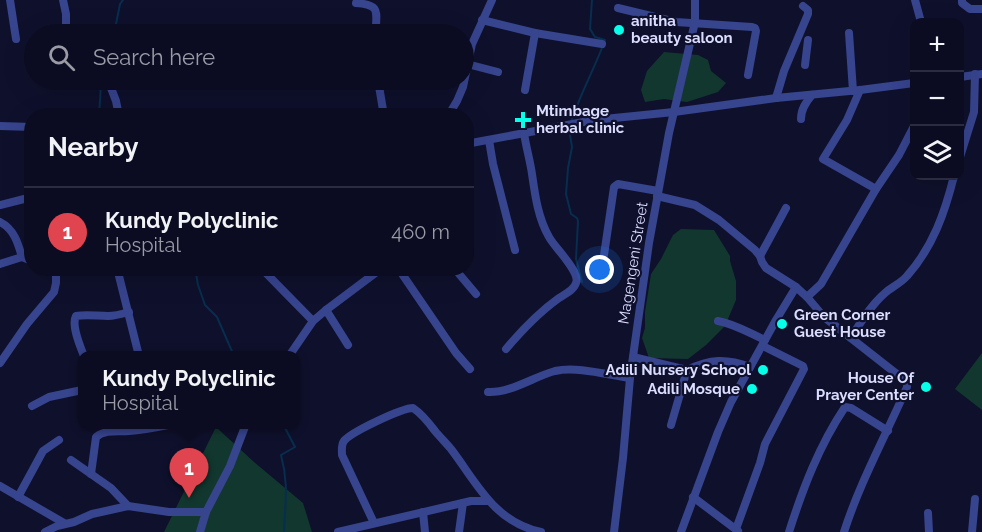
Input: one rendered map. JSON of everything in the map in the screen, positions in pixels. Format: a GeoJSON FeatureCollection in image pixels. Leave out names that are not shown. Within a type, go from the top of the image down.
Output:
{"type":"FeatureCollection","features":[{"type":"Feature","properties":{"kind":"street"},"geometry":{"type":"LineString","coordinates":[[0,4],[9,0],[16,39]]}},
{"type":"Feature","properties":{"kind":"street"},"geometry":{"type":"LineString","coordinates":[[63,0],[66,24]]}},
{"type":"Feature","properties":{"kind":"street"},"geometry":{"type":"LineString","coordinates":[[474,39],[492,0]]}},
{"type":"Feature","properties":{"kind":"street","name":"Magengeni Street"},"geometry":{"type":"LineString","coordinates":[[614,532],[630,378],[647,253],[657,193],[695,22],[695,0]]}},
{"type":"Feature","properties":{"kind":"street"},"geometry":{"type":"LineString","coordinates":[[915,0],[920,18]]}},
{"type":"Feature","properties":{"kind":"street"},"geometry":{"type":"LineString","coordinates":[[962,0],[962,3],[970,9],[982,9]]}},
{"type":"Feature","properties":{"kind":"street"},"geometry":{"type":"LineString","coordinates":[[356,3],[374,6],[376,24]]}},
{"type":"Feature","properties":{"kind":"street"},"geometry":{"type":"LineString","coordinates":[[776,98],[784,71],[808,14],[808,10],[803,6]]}},
{"type":"Feature","properties":{"kind":"street"},"geometry":{"type":"LineString","coordinates":[[618,8],[676,22],[754,28],[756,31],[748,75]]}},
{"type":"Feature","properties":{"kind":"street"},"geometry":{"type":"LineString","coordinates":[[482,20],[535,33],[602,44]]}},
{"type":"Feature","properties":{"kind":"street"},"geometry":{"type":"LineString","coordinates":[[525,90],[535,33]]}},
{"type":"Feature","properties":{"kind":"street"},"geometry":{"type":"LineString","coordinates":[[849,33],[857,91],[847,120],[823,159],[876,189]]}},
{"type":"Feature","properties":{"kind":"street"},"geometry":{"type":"LineString","coordinates":[[798,39],[817,43]]}},
{"type":"Feature","properties":{"kind":"street"},"geometry":{"type":"LineString","coordinates":[[805,65],[808,40]]}},
{"type":"Feature","properties":{"kind":"street"},"geometry":{"type":"LineString","coordinates":[[474,66],[498,72]]}},
{"type":"Feature","properties":{"kind":"street"},"geometry":{"type":"LineString","coordinates":[[964,76],[979,74],[974,112],[964,144]]}},
{"type":"Feature","properties":{"kind":"street"},"geometry":{"type":"LineString","coordinates":[[474,143],[594,120],[910,84]]}},
{"type":"Feature","properties":{"kind":"street"},"geometry":{"type":"LineString","coordinates":[[112,90],[117,108]]}},
{"type":"Feature","properties":{"kind":"street"},"geometry":{"type":"LineString","coordinates":[[380,90],[383,108]]}},
{"type":"Feature","properties":{"kind":"street"},"geometry":{"type":"LineString","coordinates":[[453,108],[462,90]]}},
{"type":"Feature","properties":{"kind":"street"},"geometry":{"type":"LineString","coordinates":[[801,119],[806,103],[812,95]]}},
{"type":"Feature","properties":{"kind":"street"},"geometry":{"type":"LineString","coordinates":[[0,126],[24,127]]}},
{"type":"Feature","properties":{"kind":"street"},"geometry":{"type":"LineString","coordinates":[[506,350],[530,321],[571,290],[577,278],[544,227],[538,210],[524,133]]}},
{"type":"Feature","properties":{"kind":"street"},"geometry":{"type":"LineString","coordinates":[[807,297],[821,284],[910,135]]}},
{"type":"Feature","properties":{"kind":"street"},"geometry":{"type":"LineString","coordinates":[[489,140],[515,250]]}},
{"type":"Feature","properties":{"kind":"street"},"geometry":{"type":"LineString","coordinates":[[850,338],[860,322],[883,295],[905,278],[916,265],[940,224],[953,180]]}},
{"type":"Feature","properties":{"kind":"street"},"geometry":{"type":"LineString","coordinates":[[604,255],[614,187],[618,184],[657,193],[702,209],[743,239],[760,256],[766,268],[796,287],[824,317],[907,382],[908,387],[864,478],[844,532]]}},
{"type":"Feature","properties":{"kind":"street"},"geometry":{"type":"LineString","coordinates":[[0,205],[24,199]]}},
{"type":"Feature","properties":{"kind":"street"},"geometry":{"type":"LineString","coordinates":[[760,256],[786,208]]}},
{"type":"Feature","properties":{"kind":"street"},"geometry":{"type":"LineString","coordinates":[[0,222],[6,225],[14,235],[22,257],[0,264]]}},
{"type":"Feature","properties":{"kind":"street"},"geometry":{"type":"LineString","coordinates":[[0,363],[27,324],[54,292],[56,276]]}},
{"type":"Feature","properties":{"kind":"street"},"geometry":{"type":"LineString","coordinates":[[119,276],[138,351]]}},
{"type":"Feature","properties":{"kind":"street"},"geometry":{"type":"LineString","coordinates":[[269,276],[313,321]]}},
{"type":"Feature","properties":{"kind":"street"},"geometry":{"type":"LineString","coordinates":[[292,351],[313,321],[371,276]]}},
{"type":"Feature","properties":{"kind":"street"},"geometry":{"type":"LineString","coordinates":[[403,276],[456,353],[470,369]]}},
{"type":"Feature","properties":{"kind":"street"},"geometry":{"type":"LineString","coordinates":[[461,276],[476,294]]}},
{"type":"Feature","properties":{"kind":"street"},"geometry":{"type":"LineString","coordinates":[[681,532],[723,418],[796,287]]}},
{"type":"Feature","properties":{"kind":"street"},"geometry":{"type":"LineString","coordinates":[[326,310],[348,345]]}},
{"type":"Feature","properties":{"kind":"street"},"geometry":{"type":"LineString","coordinates":[[82,351],[74,321],[76,316],[87,314],[105,316],[129,312]]}},
{"type":"Feature","properties":{"kind":"street"},"geometry":{"type":"LineString","coordinates":[[693,497],[737,531],[765,444],[804,369],[803,366],[729,322],[718,321]]}},
{"type":"Feature","properties":{"kind":"street"},"geometry":{"type":"LineString","coordinates":[[633,357],[687,370],[698,364],[718,361],[735,362],[750,367]]}},
{"type":"Feature","properties":{"kind":"street"},"geometry":{"type":"LineString","coordinates":[[488,392],[504,391],[566,370],[630,378]]}},
{"type":"Feature","properties":{"kind":"street"},"geometry":{"type":"LineString","coordinates":[[671,425],[687,370]]}},
{"type":"Feature","properties":{"kind":"street"},"geometry":{"type":"LineString","coordinates":[[32,406],[49,397],[78,391]]}},
{"type":"Feature","properties":{"kind":"street"},"geometry":{"type":"LineString","coordinates":[[789,532],[816,457],[844,407],[851,408],[888,430]]}},
{"type":"Feature","properties":{"kind":"street"},"geometry":{"type":"LineString","coordinates":[[374,524],[342,455],[341,447],[344,441],[351,436],[409,408],[416,410],[450,448],[488,501],[501,514],[521,525],[541,532]]}},
{"type":"Feature","properties":{"kind":"street"},"geometry":{"type":"LineString","coordinates":[[91,474],[97,435],[105,432],[142,429]]}},
{"type":"Feature","properties":{"kind":"street"},"geometry":{"type":"LineString","coordinates":[[200,532],[206,512],[230,466],[244,429]]}},
{"type":"Feature","properties":{"kind":"street"},"geometry":{"type":"LineString","coordinates":[[18,497],[43,451],[59,440]]}},
{"type":"Feature","properties":{"kind":"street"},"geometry":{"type":"LineString","coordinates":[[71,460],[111,488],[128,506]]}},
{"type":"Feature","properties":{"kind":"street"},"geometry":{"type":"LineString","coordinates":[[0,486],[64,523]]}},
{"type":"Feature","properties":{"kind":"street"},"geometry":{"type":"LineString","coordinates":[[972,532],[975,498]]}},
{"type":"Feature","properties":{"kind":"street"},"geometry":{"type":"LineString","coordinates":[[338,532],[471,501],[488,501]]}},
{"type":"Feature","properties":{"kind":"street"},"geometry":{"type":"LineString","coordinates":[[459,532],[463,503]]}},
{"type":"Feature","properties":{"kind":"street"},"geometry":{"type":"LineString","coordinates":[[45,532],[92,514],[128,506],[169,512],[206,512]]}},
{"type":"Feature","properties":{"kind":"street"},"geometry":{"type":"LineString","coordinates":[[423,512],[425,532]]}},
{"type":"Feature","properties":{"kind":"street"},"geometry":{"type":"LineString","coordinates":[[928,513],[929,532]]}},
{"type":"Feature","properties":{"kind":"street"},"geometry":{"type":"LineString","coordinates":[[74,522],[74,532]]}},
{"type":"Feature","properties":{"kind":"green space"},"geometry":{"type":"Polygon","coordinates":[[[664,52],[698,55],[708,60],[711,71],[726,83],[718,92],[687,102],[664,99],[645,102],[641,90],[647,71],[664,52]]]}},
{"type":"Feature","properties":{"kind":"green space"},"geometry":{"type":"Polygon","coordinates":[[[681,229],[714,230],[730,256],[736,281],[736,300],[725,326],[688,359],[649,358],[642,338],[651,274],[673,235],[681,229]]]}},
{"type":"Feature","properties":{"kind":"green space"},"geometry":{"type":"Polygon","coordinates":[[[982,353],[982,410],[955,389],[982,353]]]}},
{"type":"Feature","properties":{"kind":"green space"},"geometry":{"type":"Polygon","coordinates":[[[215,429],[218,429],[303,503],[312,532],[164,532],[215,429]]]}},
{"type":"Feature","properties":{"kind":"waterway"},"geometry":{"type":"LineString","coordinates":[[116,24],[123,0]]}},
{"type":"Feature","properties":{"kind":"waterway"},"geometry":{"type":"LineString","coordinates":[[571,122],[605,40],[595,37],[590,29],[592,0]]}},
{"type":"Feature","properties":{"kind":"waterway"},"geometry":{"type":"LineString","coordinates":[[100,108],[101,90]]}},
{"type":"Feature","properties":{"kind":"waterway"},"geometry":{"type":"LineString","coordinates":[[569,129],[572,147],[566,194],[571,214],[578,221],[576,259],[582,282]]}},
{"type":"Feature","properties":{"kind":"waterway"},"geometry":{"type":"LineString","coordinates":[[196,276],[205,305],[217,317],[232,351]]}},
{"type":"Feature","properties":{"kind":"waterway"},"geometry":{"type":"LineString","coordinates":[[284,532],[286,484],[281,455],[295,447],[286,429]]}},
{"type":"Feature","properties":{"kind":"place","name":"anitha beauty saloon"},"geometry":{"type":"Point","coordinates":[619,30]}},
{"type":"Feature","properties":{"kind":"place","name":"Mtimbage herbal clinic"},"geometry":{"type":"Point","coordinates":[523,120]}},
{"type":"Feature","properties":{"kind":"place","name":"Green Corner Guest House"},"geometry":{"type":"Point","coordinates":[782,324]}},
{"type":"Feature","properties":{"kind":"place","name":"Adili Nursery School"},"geometry":{"type":"Point","coordinates":[763,370]}},
{"type":"Feature","properties":{"kind":"place","name":"House Of Prayer Center"},"geometry":{"type":"Point","coordinates":[926,387]}},
{"type":"Feature","properties":{"kind":"place","name":"Adili Mosque"},"geometry":{"type":"Point","coordinates":[752,389]}},
{"type":"Feature","properties":{"kind":"place","name":"Kundy Polyclinic"},"geometry":{"type":"Point","coordinates":[189,498]}}]}
